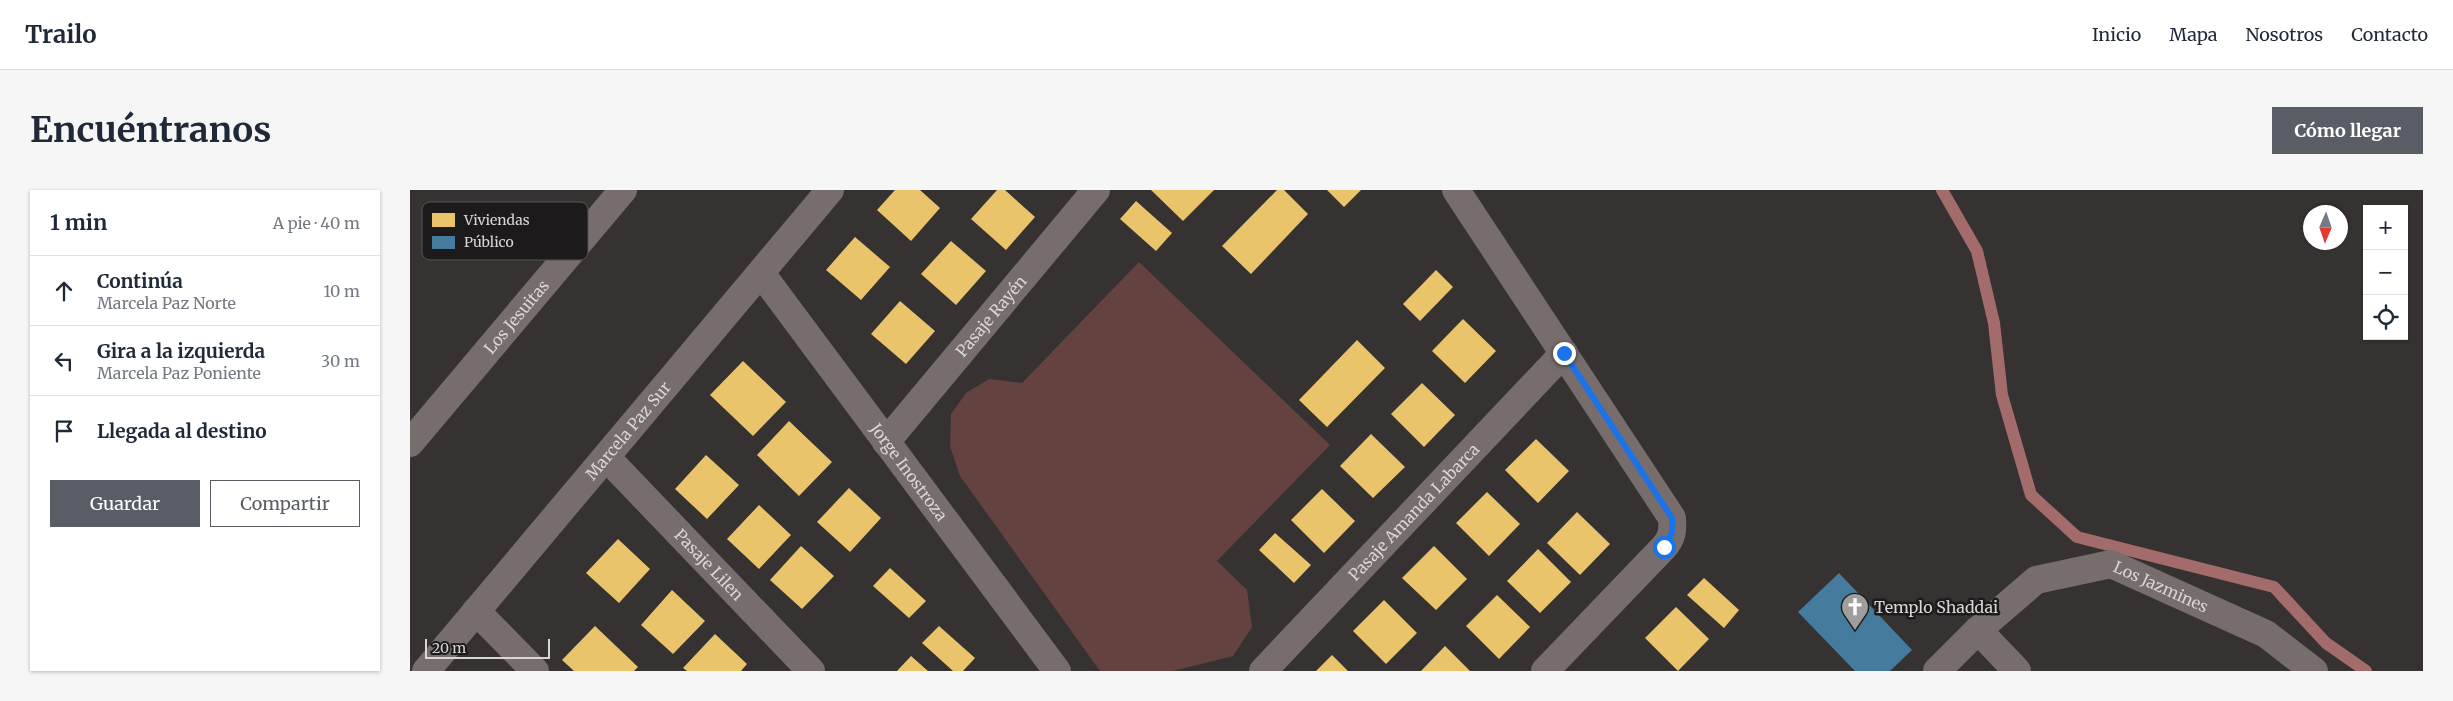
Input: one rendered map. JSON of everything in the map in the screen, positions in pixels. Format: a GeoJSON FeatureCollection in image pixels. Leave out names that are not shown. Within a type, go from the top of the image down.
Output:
{"type":"FeatureCollection","features":[{"type":"Feature","properties":{"kind":"street","name":"Los Jesuitas"},"geometry":{"type":"LineString","coordinates":[[588,232],[623,190]]}},
{"type":"Feature","properties":{"kind":"street","name":"Marcela Paz Sur"},"geometry":{"type":"LineString","coordinates":[[426,671],[830,190]]}},
{"type":"Feature","properties":{"kind":"street","name":"Pasaje Rayén"},"geometry":{"type":"LineString","coordinates":[[886,442],[1096,190]]}},
{"type":"Feature","properties":{"kind":"street"},"geometry":{"type":"LineString","coordinates":[[1456,190],[1672,518],[1673,529],[1670,539],[1664,547],[1545,671]]}},
{"type":"Feature","properties":{"kind":"street","name":"Los Jesuitas"},"geometry":{"type":"LineString","coordinates":[[410,443],[564,260]]}},
{"type":"Feature","properties":{"kind":"street","name":"Jorge Inostroza"},"geometry":{"type":"LineString","coordinates":[[760,273],[1057,671]]}},
{"type":"Feature","properties":{"kind":"street","name":"Pasaje Amanda Labarca"},"geometry":{"type":"LineString","coordinates":[[1263,671],[1564,353]]}},
{"type":"Feature","properties":{"kind":"street","name":"Pasaje Lilen"},"geometry":{"type":"LineString","coordinates":[[606,457],[811,671]]}},
{"type":"Feature","properties":{"kind":"street","name":"Los Jazmines"},"geometry":{"type":"LineString","coordinates":[[1937,671],[1978,630],[2036,580],[2111,564],[2266,634],[2314,671]]}},
{"type":"Feature","properties":{"kind":"street"},"geometry":{"type":"LineString","coordinates":[[476,611],[535,671]]}},
{"type":"Feature","properties":{"kind":"street"},"geometry":{"type":"LineString","coordinates":[[1978,630],[2017,671]]}},
{"type":"Feature","properties":{"kind":"shaded area"},"geometry":{"type":"Polygon","coordinates":[[[1139,262],[1330,445],[1217,561],[1247,590],[1252,627],[1233,656],[1173,671],[1100,671],[960,476],[950,446],[951,414],[966,393],[989,379],[1022,383],[1139,262]]]}},
{"type":"Feature","properties":{"kind":"building: Viviendas"},"geometry":{"type":"Polygon","coordinates":[[[895,190],[920,190],[940,208],[911,241],[877,210],[895,190]]]}},
{"type":"Feature","properties":{"kind":"building: Viviendas"},"geometry":{"type":"Polygon","coordinates":[[[997,190],[1005,190],[1035,217],[1006,250],[971,219],[997,190]]]}},
{"type":"Feature","properties":{"kind":"building: Viviendas"},"geometry":{"type":"Polygon","coordinates":[[[1151,190],[1214,190],[1183,221],[1151,190]]]}},
{"type":"Feature","properties":{"kind":"building: Viviendas"},"geometry":{"type":"Polygon","coordinates":[[[1277,190],[1284,190],[1308,214],[1251,274],[1222,246],[1277,190]]]}},
{"type":"Feature","properties":{"kind":"building: Viviendas"},"geometry":{"type":"Polygon","coordinates":[[[1327,190],[1361,190],[1344,207],[1327,190]]]}},
{"type":"Feature","properties":{"kind":"building: Viviendas"},"geometry":{"type":"Polygon","coordinates":[[[1136,201],[1172,233],[1156,251],[1120,219],[1136,201]]]}},
{"type":"Feature","properties":{"kind":"building: Viviendas"},"geometry":{"type":"Polygon","coordinates":[[[855,237],[890,267],[861,300],[826,270],[855,237]]]}},
{"type":"Feature","properties":{"kind":"building: Viviendas"},"geometry":{"type":"Polygon","coordinates":[[[951,241],[986,271],[956,305],[921,274],[951,241]]]}},
{"type":"Feature","properties":{"kind":"building: Viviendas"},"geometry":{"type":"Polygon","coordinates":[[[1436,270],[1453,287],[1420,321],[1403,304],[1436,270]]]}},
{"type":"Feature","properties":{"kind":"building: Viviendas"},"geometry":{"type":"Polygon","coordinates":[[[900,301],[935,331],[906,364],[871,334],[900,301]]]}},
{"type":"Feature","properties":{"kind":"building: Viviendas"},"geometry":{"type":"Polygon","coordinates":[[[1463,319],[1496,351],[1465,383],[1432,351],[1463,319]]]}},
{"type":"Feature","properties":{"kind":"building: Viviendas"},"geometry":{"type":"Polygon","coordinates":[[[1357,340],[1385,368],[1327,427],[1299,400],[1357,340]]]}},
{"type":"Feature","properties":{"kind":"building: Viviendas"},"geometry":{"type":"Polygon","coordinates":[[[743,361],[786,402],[753,436],[710,395],[743,361]]]}},
{"type":"Feature","properties":{"kind":"building: Viviendas"},"geometry":{"type":"Polygon","coordinates":[[[1422,383],[1455,415],[1424,447],[1391,414],[1422,383]]]}},
{"type":"Feature","properties":{"kind":"building: Viviendas"},"geometry":{"type":"Polygon","coordinates":[[[789,421],[832,462],[799,496],[757,455],[789,421]]]}},
{"type":"Feature","properties":{"kind":"building: Viviendas"},"geometry":{"type":"Polygon","coordinates":[[[1371,434],[1405,467],[1373,498],[1340,466],[1371,434]]]}},
{"type":"Feature","properties":{"kind":"building: Viviendas"},"geometry":{"type":"Polygon","coordinates":[[[1536,439],[1569,471],[1538,503],[1505,470],[1536,439]]]}},
{"type":"Feature","properties":{"kind":"building: Viviendas"},"geometry":{"type":"Polygon","coordinates":[[[706,455],[739,485],[707,519],[675,489],[706,455]]]}},
{"type":"Feature","properties":{"kind":"building: Viviendas"},"geometry":{"type":"Polygon","coordinates":[[[849,488],[881,518],[850,552],[817,522],[849,488]]]}},
{"type":"Feature","properties":{"kind":"building: Viviendas"},"geometry":{"type":"Polygon","coordinates":[[[1322,489],[1355,521],[1324,553],[1291,520],[1322,489]]]}},
{"type":"Feature","properties":{"kind":"building: Viviendas"},"geometry":{"type":"Polygon","coordinates":[[[1487,492],[1520,524],[1489,556],[1456,523],[1487,492]]]}},
{"type":"Feature","properties":{"kind":"building: Viviendas"},"geometry":{"type":"Polygon","coordinates":[[[759,505],[791,535],[759,569],[727,539],[759,505]]]}},
{"type":"Feature","properties":{"kind":"building: Viviendas"},"geometry":{"type":"Polygon","coordinates":[[[1577,512],[1610,544],[1580,575],[1547,543],[1577,512]]]}},
{"type":"Feature","properties":{"kind":"building: Viviendas"},"geometry":{"type":"Polygon","coordinates":[[[1275,533],[1311,565],[1294,583],[1259,550],[1275,533]]]}},
{"type":"Feature","properties":{"kind":"building: Viviendas"},"geometry":{"type":"Polygon","coordinates":[[[618,539],[650,569],[619,603],[586,573],[618,539]]]}},
{"type":"Feature","properties":{"kind":"building: Viviendas"},"geometry":{"type":"Polygon","coordinates":[[[801,546],[834,576],[802,609],[770,580],[801,546]]]}},
{"type":"Feature","properties":{"kind":"building: Viviendas"},"geometry":{"type":"Polygon","coordinates":[[[1434,546],[1467,579],[1436,610],[1402,578],[1434,546]]]}},
{"type":"Feature","properties":{"kind":"building: Viviendas"},"geometry":{"type":"Polygon","coordinates":[[[1538,549],[1571,582],[1540,613],[1507,581],[1538,549]]]}},
{"type":"Feature","properties":{"kind":"building: Viviendas"},"geometry":{"type":"Polygon","coordinates":[[[890,568],[926,601],[909,618],[873,586],[890,568]]]}},
{"type":"Feature","properties":{"kind":"building: Viviendas"},"geometry":{"type":"Polygon","coordinates":[[[1704,578],[1739,610],[1724,628],[1687,595],[1704,578]]]}},
{"type":"Feature","properties":{"kind":"building: Viviendas"},"geometry":{"type":"Polygon","coordinates":[[[672,590],[705,621],[673,654],[641,625],[672,590]]]}},
{"type":"Feature","properties":{"kind":"building: Viviendas"},"geometry":{"type":"Polygon","coordinates":[[[1497,595],[1530,627],[1499,659],[1466,626],[1497,595]]]}},
{"type":"Feature","properties":{"kind":"building: Viviendas"},"geometry":{"type":"Polygon","coordinates":[[[1384,600],[1417,633],[1386,664],[1353,631],[1384,600]]]}},
{"type":"Feature","properties":{"kind":"building: Viviendas"},"geometry":{"type":"Polygon","coordinates":[[[1676,607],[1709,639],[1678,671],[1645,638],[1676,607]]]}},
{"type":"Feature","properties":{"kind":"building: Viviendas"},"geometry":{"type":"Polygon","coordinates":[[[595,626],[638,667],[634,671],[574,671],[562,660],[595,626]]]}},
{"type":"Feature","properties":{"kind":"building: Viviendas"},"geometry":{"type":"Polygon","coordinates":[[[939,626],[975,658],[963,671],[953,671],[922,643],[939,626]]]}},
{"type":"Feature","properties":{"kind":"building: Viviendas"},"geometry":{"type":"Polygon","coordinates":[[[715,634],[747,664],[741,671],[687,671],[683,668],[715,634]]]}},
{"type":"Feature","properties":{"kind":"building: Viviendas"},"geometry":{"type":"Polygon","coordinates":[[[1445,646],[1470,671],[1421,671],[1445,646]]]}},
{"type":"Feature","properties":{"kind":"building: Viviendas"},"geometry":{"type":"Polygon","coordinates":[[[1332,655],[1348,671],[1316,671],[1332,655]]]}},
{"type":"Feature","properties":{"kind":"building: Viviendas"},"geometry":{"type":"Polygon","coordinates":[[[911,656],[928,671],[897,671],[911,656]]]}},
{"type":"Feature","properties":{"kind":"building: Público","name":"Templo Shaddai"},"geometry":{"type":"Polygon","coordinates":[[[1839,573],[1912,650],[1890,671],[1855,671],[1798,612],[1839,573]]]}},
{"type":"Feature","properties":{"kind":"waterway"},"geometry":{"type":"LineString","coordinates":[[1942,190],[1977,251],[1994,323],[2002,395],[2031,495],[2077,537],[2274,587],[2326,643],[2366,671]]}},
{"type":"Feature","properties":{"kind":"place","name":"Templo Shaddai"},"geometry":{"type":"Point","coordinates":[1855,631]}},
{"type":"Feature","properties":{"kind":"route"},"geometry":{"type":"LineString","coordinates":[[1564,353],[1672,518],[1673,529],[1670,539],[1664,547]]}}]}
